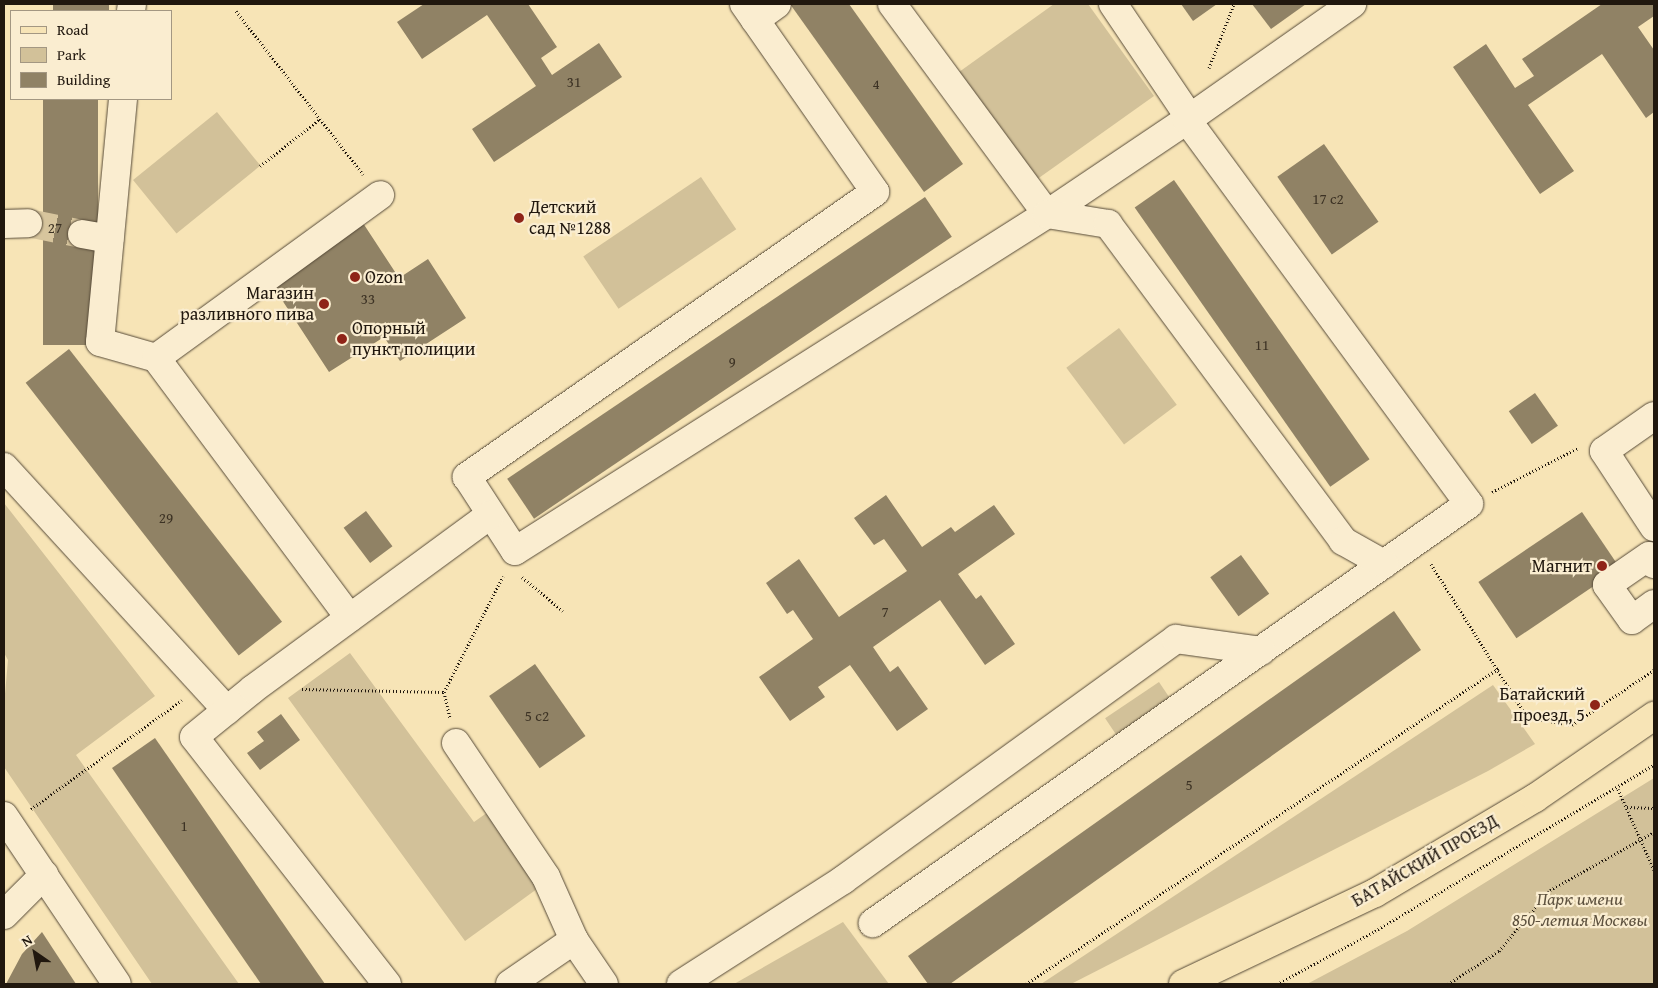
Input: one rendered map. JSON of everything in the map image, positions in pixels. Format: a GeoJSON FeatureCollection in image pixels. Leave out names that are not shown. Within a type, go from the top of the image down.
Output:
{"type":"FeatureCollection","features":[{"type":"Feature","properties":{"kind":"main road","name":"БАТАЙСКИЙ ПРОЕЗД"},"geometry":{"type":"LineString","coordinates":[[1184,984],[1375,893],[1535,798],[1654,716]]}},
{"type":"Feature","properties":{"kind":"lane"},"geometry":{"type":"LineString","coordinates":[[777,4],[749,12],[875,192],[467,477],[490,515],[512,558],[1047,214],[1188,119],[1352,4]]}},
{"type":"Feature","properties":{"kind":"lane"},"geometry":{"type":"LineString","coordinates":[[892,4],[1047,214],[1108,224],[1344,541],[1384,564]]}},
{"type":"Feature","properties":{"kind":"lane"},"geometry":{"type":"LineString","coordinates":[[874,923],[1469,504],[1188,119],[1112,4]]}},
{"type":"Feature","properties":{"kind":"lane"},"geometry":{"type":"LineString","coordinates":[[123,100],[100,342],[156,358],[350,618]]}},
{"type":"Feature","properties":{"kind":"lane"},"geometry":{"type":"LineString","coordinates":[[156,358],[380,195]]}},
{"type":"Feature","properties":{"kind":"lane"},"geometry":{"type":"LineString","coordinates":[[82,234],[110,239]]}},
{"type":"Feature","properties":{"kind":"lane"},"geometry":{"type":"LineString","coordinates":[[1654,416],[1604,452],[1654,527]]}},
{"type":"Feature","properties":{"kind":"lane"},"geometry":{"type":"LineString","coordinates":[[4,467],[227,710]]}},
{"type":"Feature","properties":{"kind":"lane"},"geometry":{"type":"LineString","coordinates":[[387,984],[194,737],[253,689],[490,515]]}},
{"type":"Feature","properties":{"kind":"lane"},"geometry":{"type":"LineString","coordinates":[[1654,564],[1649,556],[1608,585],[1632,620],[1654,604]]}},
{"type":"Feature","properties":{"kind":"lane"},"geometry":{"type":"LineString","coordinates":[[681,984],[843,880],[1176,639],[1261,651]]}},
{"type":"Feature","properties":{"kind":"lane"},"geometry":{"type":"LineString","coordinates":[[456,743],[546,876],[574,940],[604,984]]}},
{"type":"Feature","properties":{"kind":"lane"},"geometry":{"type":"LineString","coordinates":[[7,820],[117,984]]}},
{"type":"Feature","properties":{"kind":"lane"},"geometry":{"type":"LineString","coordinates":[[4,915],[44,875]]}},
{"type":"Feature","properties":{"kind":"lane"},"geometry":{"type":"LineString","coordinates":[[510,984],[574,940]]}},
{"type":"Feature","properties":{"kind":"path"},"geometry":{"type":"LineString","coordinates":[[1208,72],[1234,4]]}},
{"type":"Feature","properties":{"kind":"path"},"geometry":{"type":"LineString","coordinates":[[236,11],[380,195]]}},
{"type":"Feature","properties":{"kind":"path"},"geometry":{"type":"LineString","coordinates":[[260,166],[320,118]]}},
{"type":"Feature","properties":{"kind":"path"},"geometry":{"type":"LineString","coordinates":[[1469,504],[1579,448],[1604,452]]}},
{"type":"Feature","properties":{"kind":"path"},"geometry":{"type":"LineString","coordinates":[[1416,542],[1499,668],[1528,717],[1572,725],[1654,670]]}},
{"type":"Feature","properties":{"kind":"path"},"geometry":{"type":"LineString","coordinates":[[456,743],[444,692],[512,558],[563,611]]}},
{"type":"Feature","properties":{"kind":"path"},"geometry":{"type":"LineString","coordinates":[[1026,984],[1499,668]]}},
{"type":"Feature","properties":{"kind":"path"},"geometry":{"type":"LineString","coordinates":[[7,820],[204,684]]}},
{"type":"Feature","properties":{"kind":"path"},"geometry":{"type":"LineString","coordinates":[[253,689],[444,692]]}},
{"type":"Feature","properties":{"kind":"path"},"geometry":{"type":"LineString","coordinates":[[1277,984],[1375,932],[1654,766]]}},
{"type":"Feature","properties":{"kind":"path"},"geometry":{"type":"LineString","coordinates":[[1618,789],[1642,839],[1654,870]]}},
{"type":"Feature","properties":{"kind":"path"},"geometry":{"type":"LineString","coordinates":[[1627,807],[1654,808]]}},
{"type":"Feature","properties":{"kind":"path"},"geometry":{"type":"LineString","coordinates":[[1448,984],[1499,951],[1550,890],[1654,832]]}},
{"type":"Feature","properties":{"kind":"green space"},"geometry":{"type":"Polygon","coordinates":[[[1054,4],[1088,4],[1154,96],[1036,180],[959,72],[1054,4]]]}},
{"type":"Feature","properties":{"kind":"green space"},"geometry":{"type":"Polygon","coordinates":[[[217,112],[260,166],[176,234],[133,180],[217,112]]]}},
{"type":"Feature","properties":{"kind":"green space"},"geometry":{"type":"Polygon","coordinates":[[[701,177],[736,229],[619,309],[583,256],[701,177]]]}},
{"type":"Feature","properties":{"kind":"green space"},"geometry":{"type":"Polygon","coordinates":[[[1119,328],[1177,405],[1124,444],[1066,368],[1119,328]]]}},
{"type":"Feature","properties":{"kind":"green space"},"geometry":{"type":"Polygon","coordinates":[[[4,503],[155,696],[76,755],[239,984],[152,984],[4,767],[4,705],[8,660],[4,653],[4,503]]]}},
{"type":"Feature","properties":{"kind":"green space"},"geometry":{"type":"Polygon","coordinates":[[[350,653],[474,822],[488,812],[541,886],[465,941],[288,698],[350,653]]]}},
{"type":"Feature","properties":{"kind":"green space"},"geometry":{"type":"Polygon","coordinates":[[[1159,682],[1174,704],[1120,741],[1105,718],[1159,682]]]}},
{"type":"Feature","properties":{"kind":"green space"},"geometry":{"type":"Polygon","coordinates":[[[1493,685],[1535,744],[1488,771],[1071,984],[1041,984],[1493,685]]]}},
{"type":"Feature","properties":{"kind":"green space","name":"Парк имени 850-летия Москвы"},"geometry":{"type":"Polygon","coordinates":[[[1654,778],[1654,984],[1307,984],[1407,931],[1654,778]]]}},
{"type":"Feature","properties":{"kind":"green space"},"geometry":{"type":"Polygon","coordinates":[[[843,922],[889,984],[734,984],[843,922]]]}},
{"type":"Feature","properties":{"kind":"building"},"geometry":{"type":"Polygon","coordinates":[[[53,4],[109,4],[109,10],[53,10],[53,4]]]}},
{"type":"Feature","properties":{"kind":"building"},"geometry":{"type":"Polygon","coordinates":[[[424,4],[528,4],[557,47],[541,58],[552,75],[599,43],[622,77],[494,162],[472,129],[536,86],[487,15],[422,59],[397,22],[424,4]]]}},
{"type":"Feature","properties":{"kind":"building"},"geometry":{"type":"Polygon","coordinates":[[[790,4],[849,4],[963,164],[924,192],[790,4]]]}},
{"type":"Feature","properties":{"kind":"building"},"geometry":{"type":"Polygon","coordinates":[[[1181,4],[1217,4],[1193,21],[1181,4]]]}},
{"type":"Feature","properties":{"kind":"building"},"geometry":{"type":"Polygon","coordinates":[[[1252,4],[1306,4],[1271,29],[1252,4]]]}},
{"type":"Feature","properties":{"kind":"building"},"geometry":{"type":"Polygon","coordinates":[[[1602,4],[1654,4],[1654,16],[1638,27],[1654,50],[1654,112],[1646,118],[1602,54],[1528,105],[1574,171],[1540,194],[1453,67],[1486,44],[1515,88],[1534,76],[1522,59],[1602,4]]]}},
{"type":"Feature","properties":{"kind":"building"},"geometry":{"type":"Polygon","coordinates":[[[43,100],[98,100],[98,345],[43,345],[43,100]]]}},
{"type":"Feature","properties":{"kind":"building"},"geometry":{"type":"Polygon","coordinates":[[[1324,144],[1378,222],[1332,255],[1277,177],[1324,144]]]}},
{"type":"Feature","properties":{"kind":"building"},"geometry":{"type":"Polygon","coordinates":[[[1174,180],[1370,459],[1330,487],[1135,208],[1174,180]]]}},
{"type":"Feature","properties":{"kind":"building"},"geometry":{"type":"Polygon","coordinates":[[[925,197],[952,237],[534,519],[507,479],[925,197]]]}},
{"type":"Feature","properties":{"kind":"building"},"geometry":{"type":"Polygon","coordinates":[[[361,220],[399,278],[428,259],[466,318],[400,361],[384,337],[329,372],[269,280],[361,220]]]}},
{"type":"Feature","properties":{"kind":"building"},"geometry":{"type":"Polygon","coordinates":[[[69,349],[282,622],[239,656],[26,383],[69,349]]]}},
{"type":"Feature","properties":{"kind":"building"},"geometry":{"type":"Polygon","coordinates":[[[1535,393],[1558,426],[1532,444],[1509,411],[1535,393]]]}},
{"type":"Feature","properties":{"kind":"building"},"geometry":{"type":"Polygon","coordinates":[[[886,495],[922,547],[951,527],[955,532],[994,505],[1015,534],[958,574],[976,599],[981,595],[1015,644],[985,665],[940,600],[873,647],[890,672],[898,666],[928,709],[897,731],[850,665],[818,687],[825,697],[790,721],[759,677],[813,639],[793,610],[787,614],[766,583],[799,559],[839,617],[907,571],[884,539],[874,545],[854,518],[886,495]]]}},
{"type":"Feature","properties":{"kind":"building"},"geometry":{"type":"Polygon","coordinates":[[[366,511],[392,546],[370,563],[344,528],[366,511]]]}},
{"type":"Feature","properties":{"kind":"building"},"geometry":{"type":"Polygon","coordinates":[[[1582,512],[1620,568],[1516,638],[1478,582],[1582,512]]]}},
{"type":"Feature","properties":{"kind":"building"},"geometry":{"type":"Polygon","coordinates":[[[1241,555],[1269,594],[1238,616],[1210,577],[1241,555]]]}},
{"type":"Feature","properties":{"kind":"building"},"geometry":{"type":"Polygon","coordinates":[[[1394,611],[1421,650],[950,984],[928,984],[908,956],[1394,611]]]}},
{"type":"Feature","properties":{"kind":"building"},"geometry":{"type":"Polygon","coordinates":[[[535,664],[585,736],[540,768],[489,696],[535,664]]]}},
{"type":"Feature","properties":{"kind":"building"},"geometry":{"type":"Polygon","coordinates":[[[281,714],[300,740],[260,770],[247,753],[264,741],[257,732],[281,714]]]}},
{"type":"Feature","properties":{"kind":"building"},"geometry":{"type":"Polygon","coordinates":[[[155,738],[325,984],[261,984],[112,768],[155,738]]]}},
{"type":"Feature","properties":{"kind":"building"},"geometry":{"type":"Polygon","coordinates":[[[42,932],[76,984],[6,984],[22,954],[42,932]]]}},
{"type":"Feature","properties":{"kind":"tunnel"},"geometry":{"type":"LineString","coordinates":[[28,223],[82,234]]}},
{"type":"Feature","properties":{"kind":"place","name":"Детский сад №1288"},"geometry":{"type":"Point","coordinates":[519,218]}},
{"type":"Feature","properties":{"kind":"place","name":"Ozon"},"geometry":{"type":"Point","coordinates":[355,277]}},
{"type":"Feature","properties":{"kind":"place","name":"Магазин разливного пива"},"geometry":{"type":"Point","coordinates":[324,304]}},
{"type":"Feature","properties":{"kind":"place","name":"Опорный пункт полиции"},"geometry":{"type":"Point","coordinates":[342,339]}},
{"type":"Feature","properties":{"kind":"place","name":"Магнит"},"geometry":{"type":"Point","coordinates":[1602,566]}},
{"type":"Feature","properties":{"kind":"place","name":"Батайский проезд, 5"},"geometry":{"type":"Point","coordinates":[1595,705]}}]}
